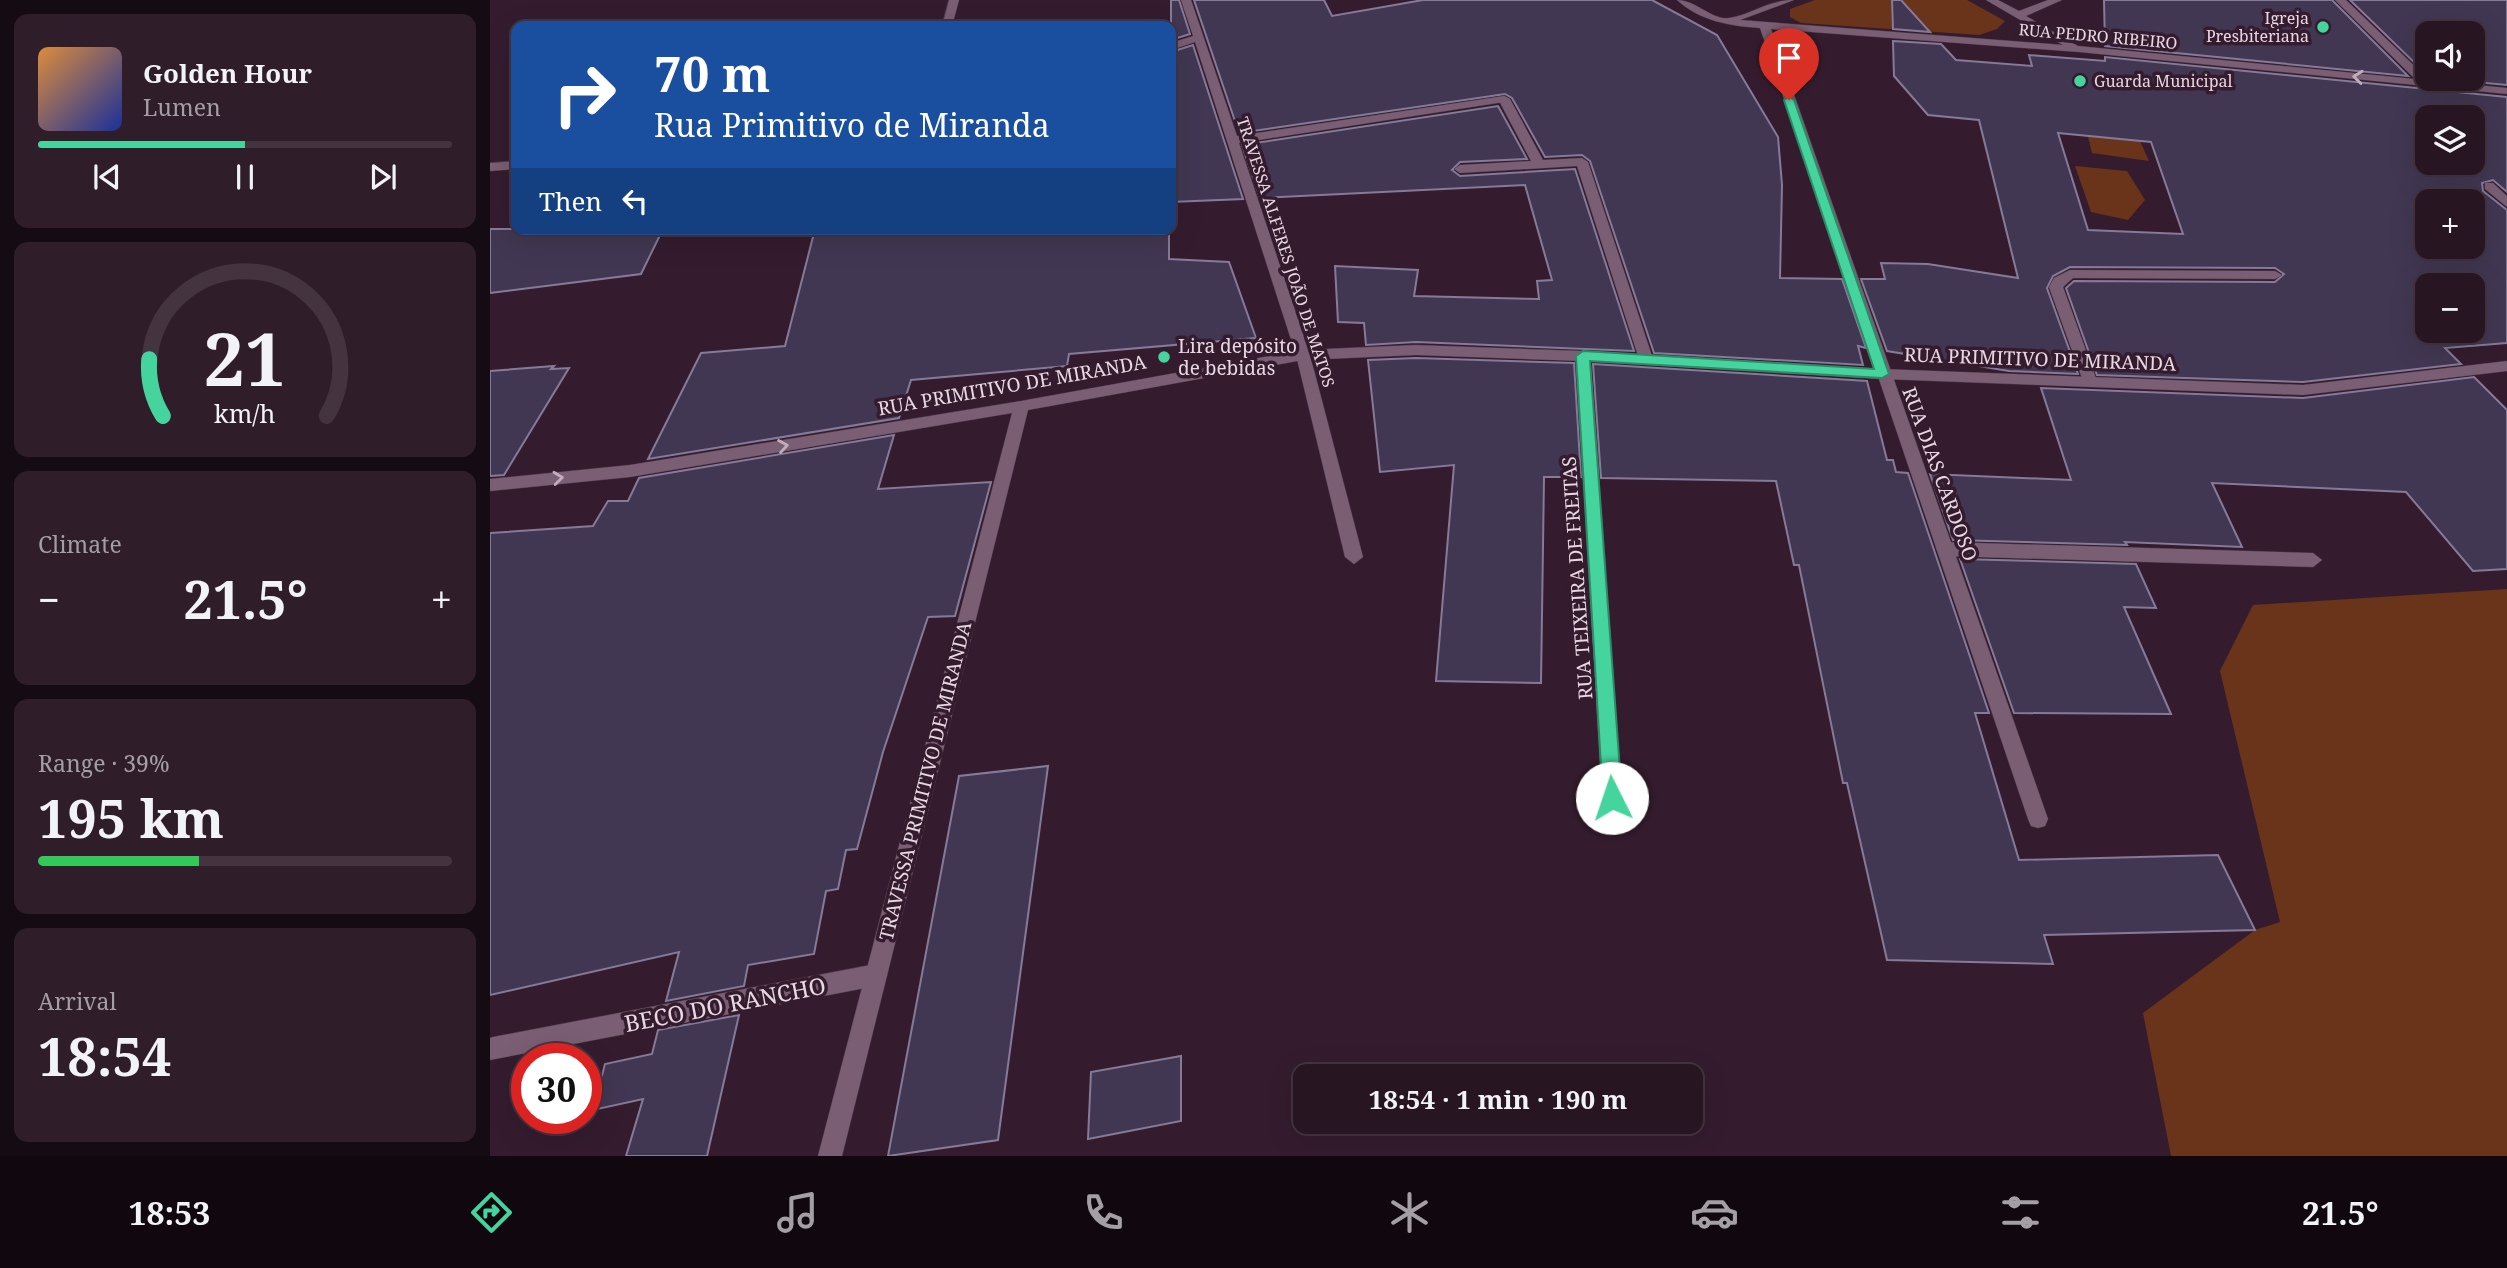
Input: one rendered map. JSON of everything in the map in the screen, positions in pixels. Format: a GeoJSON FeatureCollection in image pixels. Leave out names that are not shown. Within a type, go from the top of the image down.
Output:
{"type":"FeatureCollection","features":[{"type":"Feature","properties":{"kind":"street"},"geometry":{"type":"LineString","coordinates":[[948,21],[954,0]]}},
{"type":"Feature","properties":{"kind":"street","name":"TRAVESSA ALFERES JOÃO DE MATOS"},"geometry":{"type":"LineString","coordinates":[[1186,0],[1196,38],[1233,140],[1303,355],[1354,557]]}},
{"type":"Feature","properties":{"kind":"street"},"geometry":{"type":"LineString","coordinates":[[1682,0],[1709,16],[1728,22],[1788,0]]}},
{"type":"Feature","properties":{"kind":"street"},"geometry":{"type":"LineString","coordinates":[[1991,0],[2079,49]]}},
{"type":"Feature","properties":{"kind":"street"},"geometry":{"type":"LineString","coordinates":[[2019,15],[2057,0]]}},
{"type":"Feature","properties":{"kind":"street"},"geometry":{"type":"LineString","coordinates":[[2340,0],[2415,72]]}},
{"type":"Feature","properties":{"kind":"street","name":"RUA PEDRO RIBEIRO"},"geometry":{"type":"LineString","coordinates":[[1728,22],[2079,49],[2415,82]]}},
{"type":"Feature","properties":{"kind":"street","name":"RUA DIAS CARDOSO"},"geometry":{"type":"LineString","coordinates":[[1764,25],[1882,374],[2038,819]]}},
{"type":"Feature","properties":{"kind":"street"},"geometry":{"type":"LineString","coordinates":[[1176,45],[1196,38]]}},
{"type":"Feature","properties":{"kind":"street","name":"RUA PEDRO RIBEIRO"},"geometry":{"type":"LineString","coordinates":[[2485,88],[2507,90]]}},
{"type":"Feature","properties":{"kind":"street"},"geometry":{"type":"LineString","coordinates":[[1233,140],[1504,99],[1539,164]]}},
{"type":"Feature","properties":{"kind":"street"},"geometry":{"type":"LineString","coordinates":[[1460,169],[1582,162],[1646,359]]}},
{"type":"Feature","properties":{"kind":"street"},"geometry":{"type":"LineString","coordinates":[[490,167],[511,165]]}},
{"type":"Feature","properties":{"kind":"street"},"geometry":{"type":"LineString","coordinates":[[2489,186],[2507,203]]}},
{"type":"Feature","properties":{"kind":"street"},"geometry":{"type":"LineString","coordinates":[[2090,381],[2056,287],[2059,281],[2070,274],[2275,275]]}},
{"type":"Feature","properties":{"kind":"street","name":"RUA PRIMITIVO DE MIRANDA"},"geometry":{"type":"LineString","coordinates":[[490,485],[630,471],[1021,406],[1303,355],[1416,350],[1646,359],[1882,374],[2303,390],[2507,366]]}},
{"type":"Feature","properties":{"kind":"street","name":"RUA TEIXEIRA DE FREITAS"},"geometry":{"type":"LineString","coordinates":[[1583,356],[1612,798]]}},
{"type":"Feature","properties":{"kind":"street","name":"TRAVESSA PRIMITIVO DE MIRANDA"},"geometry":{"type":"LineString","coordinates":[[830,1156],[1021,406]]}},
{"type":"Feature","properties":{"kind":"street"},"geometry":{"type":"LineString","coordinates":[[1945,549],[2313,560]]}},
{"type":"Feature","properties":{"kind":"street","name":"BECO DO RANCHO"},"geometry":{"type":"LineString","coordinates":[[493,1049],[876,975]]}},
{"type":"Feature","properties":{"kind":"shaded area"},"geometry":{"type":"Polygon","coordinates":[[[1815,0],[1967,0],[2005,21],[1997,29],[1979,35],[1801,23],[1790,17],[1790,9],[1815,0]]]}},
{"type":"Feature","properties":{"kind":"shaded area"},"geometry":{"type":"Polygon","coordinates":[[[2082,112],[2130,118],[2149,161],[2092,153],[2082,112]]]}},
{"type":"Feature","properties":{"kind":"shaded area"},"geometry":{"type":"Polygon","coordinates":[[[2075,166],[2127,171],[2145,200],[2128,220],[2091,212],[2075,166]]]}},
{"type":"Feature","properties":{"kind":"shaded area"},"geometry":{"type":"Polygon","coordinates":[[[2507,589],[2507,1156],[2171,1156],[2143,1013],[2255,930],[2280,922],[2220,671],[2253,605],[2507,589]]]}},
{"type":"Feature","properties":{"kind":"building"},"geometry":{"type":"Polygon","coordinates":[[[1171,0],[1179,0],[1190,34],[1176,38],[1176,21],[1171,21],[1171,0]]]}},
{"type":"Feature","properties":{"kind":"building"},"geometry":{"type":"Polygon","coordinates":[[[1194,0],[1324,0],[1332,16],[1423,0],[1652,0],[1717,35],[1778,137],[1782,185],[1780,278],[1842,279],[1866,348],[1858,346],[1863,365],[1654,353],[1590,161],[1582,155],[1545,157],[1512,98],[1505,94],[1239,133],[1194,0]]]}},
{"type":"Feature","properties":{"kind":"building"},"geometry":{"type":"Polygon","coordinates":[[[1892,0],[1901,0],[1930,32],[1893,29],[1892,0]]]}},
{"type":"Feature","properties":{"kind":"building"},"geometry":{"type":"Polygon","coordinates":[[[2104,0],[2332,0],[2408,76],[2105,46],[2104,0]]]}},
{"type":"Feature","properties":{"kind":"building"},"geometry":{"type":"Polygon","coordinates":[[[2350,0],[2507,0],[2507,85],[2485,83],[2485,21],[2415,21],[2415,63],[2350,0]]]}},
{"type":"Feature","properties":{"kind":"building"},"geometry":{"type":"Polygon","coordinates":[[[1893,41],[1941,44],[1956,60],[2032,66],[2029,55],[2105,61],[2105,57],[2415,88],[2415,91],[2507,97],[2507,192],[2493,180],[2482,183],[2483,189],[2415,189],[2415,259],[2485,259],[2485,193],[2507,210],[2507,343],[2445,348],[2461,364],[2303,382],[2097,375],[2066,288],[2074,281],[2275,282],[2284,274],[2275,268],[2070,267],[2053,276],[2047,288],[2078,374],[2009,371],[1887,351],[1861,279],[1885,279],[1881,263],[1928,264],[2018,278],[1979,120],[1928,115],[1894,76],[1893,41]],[[2058,133],[2088,230],[2183,234],[2151,142],[2058,133]]]}},
{"type":"Feature","properties":{"kind":"building"},"geometry":{"type":"Polygon","coordinates":[[[1193,45],[1243,199],[1176,202],[1176,50],[1193,45]]]}},
{"type":"Feature","properties":{"kind":"building"},"geometry":{"type":"Polygon","coordinates":[[[1498,106],[1527,159],[1460,162],[1452,170],[1460,176],[1575,169],[1634,351],[1416,342],[1366,345],[1364,323],[1338,322],[1335,266],[1418,270],[1414,296],[1539,299],[1537,281],[1552,280],[1525,185],[1260,198],[1242,145],[1498,106]]]}},
{"type":"Feature","properties":{"kind":"building"},"geometry":{"type":"Polygon","coordinates":[[[490,229],[511,229],[511,235],[660,235],[641,274],[490,293],[490,229]]]}},
{"type":"Feature","properties":{"kind":"building"},"geometry":{"type":"Polygon","coordinates":[[[813,235],[1169,235],[1169,259],[1229,262],[1256,338],[1069,354],[1067,366],[911,380],[899,418],[648,459],[701,353],[785,346],[813,235]]]}},
{"type":"Feature","properties":{"kind":"building"},"geometry":{"type":"Polygon","coordinates":[[[1416,358],[1574,363],[1581,477],[1544,477],[1541,683],[1436,681],[1454,465],[1380,472],[1368,360],[1416,358]]]}},
{"type":"Feature","properties":{"kind":"building"},"geometry":{"type":"Polygon","coordinates":[[[1593,364],[1867,381],[1887,460],[1893,460],[1896,472],[1908,473],[1989,713],[1975,713],[2019,860],[2218,855],[2255,930],[2044,935],[2053,964],[1887,960],[1847,783],[1843,783],[1799,565],[1794,565],[1776,481],[1601,478],[1593,364]]]}},
{"type":"Feature","properties":{"kind":"building"},"geometry":{"type":"Polygon","coordinates":[[[554,366],[551,369],[569,368],[504,475],[490,476],[490,371],[554,366]]]}},
{"type":"Feature","properties":{"kind":"building"},"geometry":{"type":"Polygon","coordinates":[[[2474,377],[2507,410],[2507,569],[2473,571],[2406,492],[2212,483],[2242,547],[2125,542],[2127,545],[1953,540],[1930,474],[2071,480],[2041,388],[2303,398],[2474,377]]]}},
{"type":"Feature","properties":{"kind":"building"},"geometry":{"type":"Polygon","coordinates":[[[894,435],[878,489],[991,482],[955,616],[928,617],[883,752],[857,849],[846,850],[838,889],[826,891],[814,954],[748,965],[744,986],[666,1001],[679,952],[490,995],[490,533],[593,526],[608,501],[628,501],[639,478],[894,435]]]}},
{"type":"Feature","properties":{"kind":"building"},"geometry":{"type":"Polygon","coordinates":[[[1960,559],[2136,564],[2156,608],[2124,607],[2171,714],[2014,713],[1960,559]]]}},
{"type":"Feature","properties":{"kind":"building"},"geometry":{"type":"Polygon","coordinates":[[[1048,766],[998,1140],[888,1156],[959,776],[1048,766]]]}},
{"type":"Feature","properties":{"kind":"building"},"geometry":{"type":"Polygon","coordinates":[[[739,1015],[707,1156],[626,1156],[643,1099],[602,1108],[602,1076],[605,1064],[652,1054],[658,1030],[739,1015]]]}},
{"type":"Feature","properties":{"kind":"building"},"geometry":{"type":"Polygon","coordinates":[[[1181,1056],[1181,1121],[1088,1139],[1091,1072],[1181,1056]]]}},
{"type":"Feature","properties":{"kind":"place","name":"Igreja Presbiteriana"},"geometry":{"type":"Point","coordinates":[2323,27]}},
{"type":"Feature","properties":{"kind":"place","name":"Guarda Municipal"},"geometry":{"type":"Point","coordinates":[2080,81]}},
{"type":"Feature","properties":{"kind":"place","name":"Lira depósito de bebidas"},"geometry":{"type":"Point","coordinates":[1164,357]}},
{"type":"Feature","properties":{"kind":"route"},"geometry":{"type":"LineString","coordinates":[[1612,798],[1583,356],[1882,374],[1789,100]]}}]}
